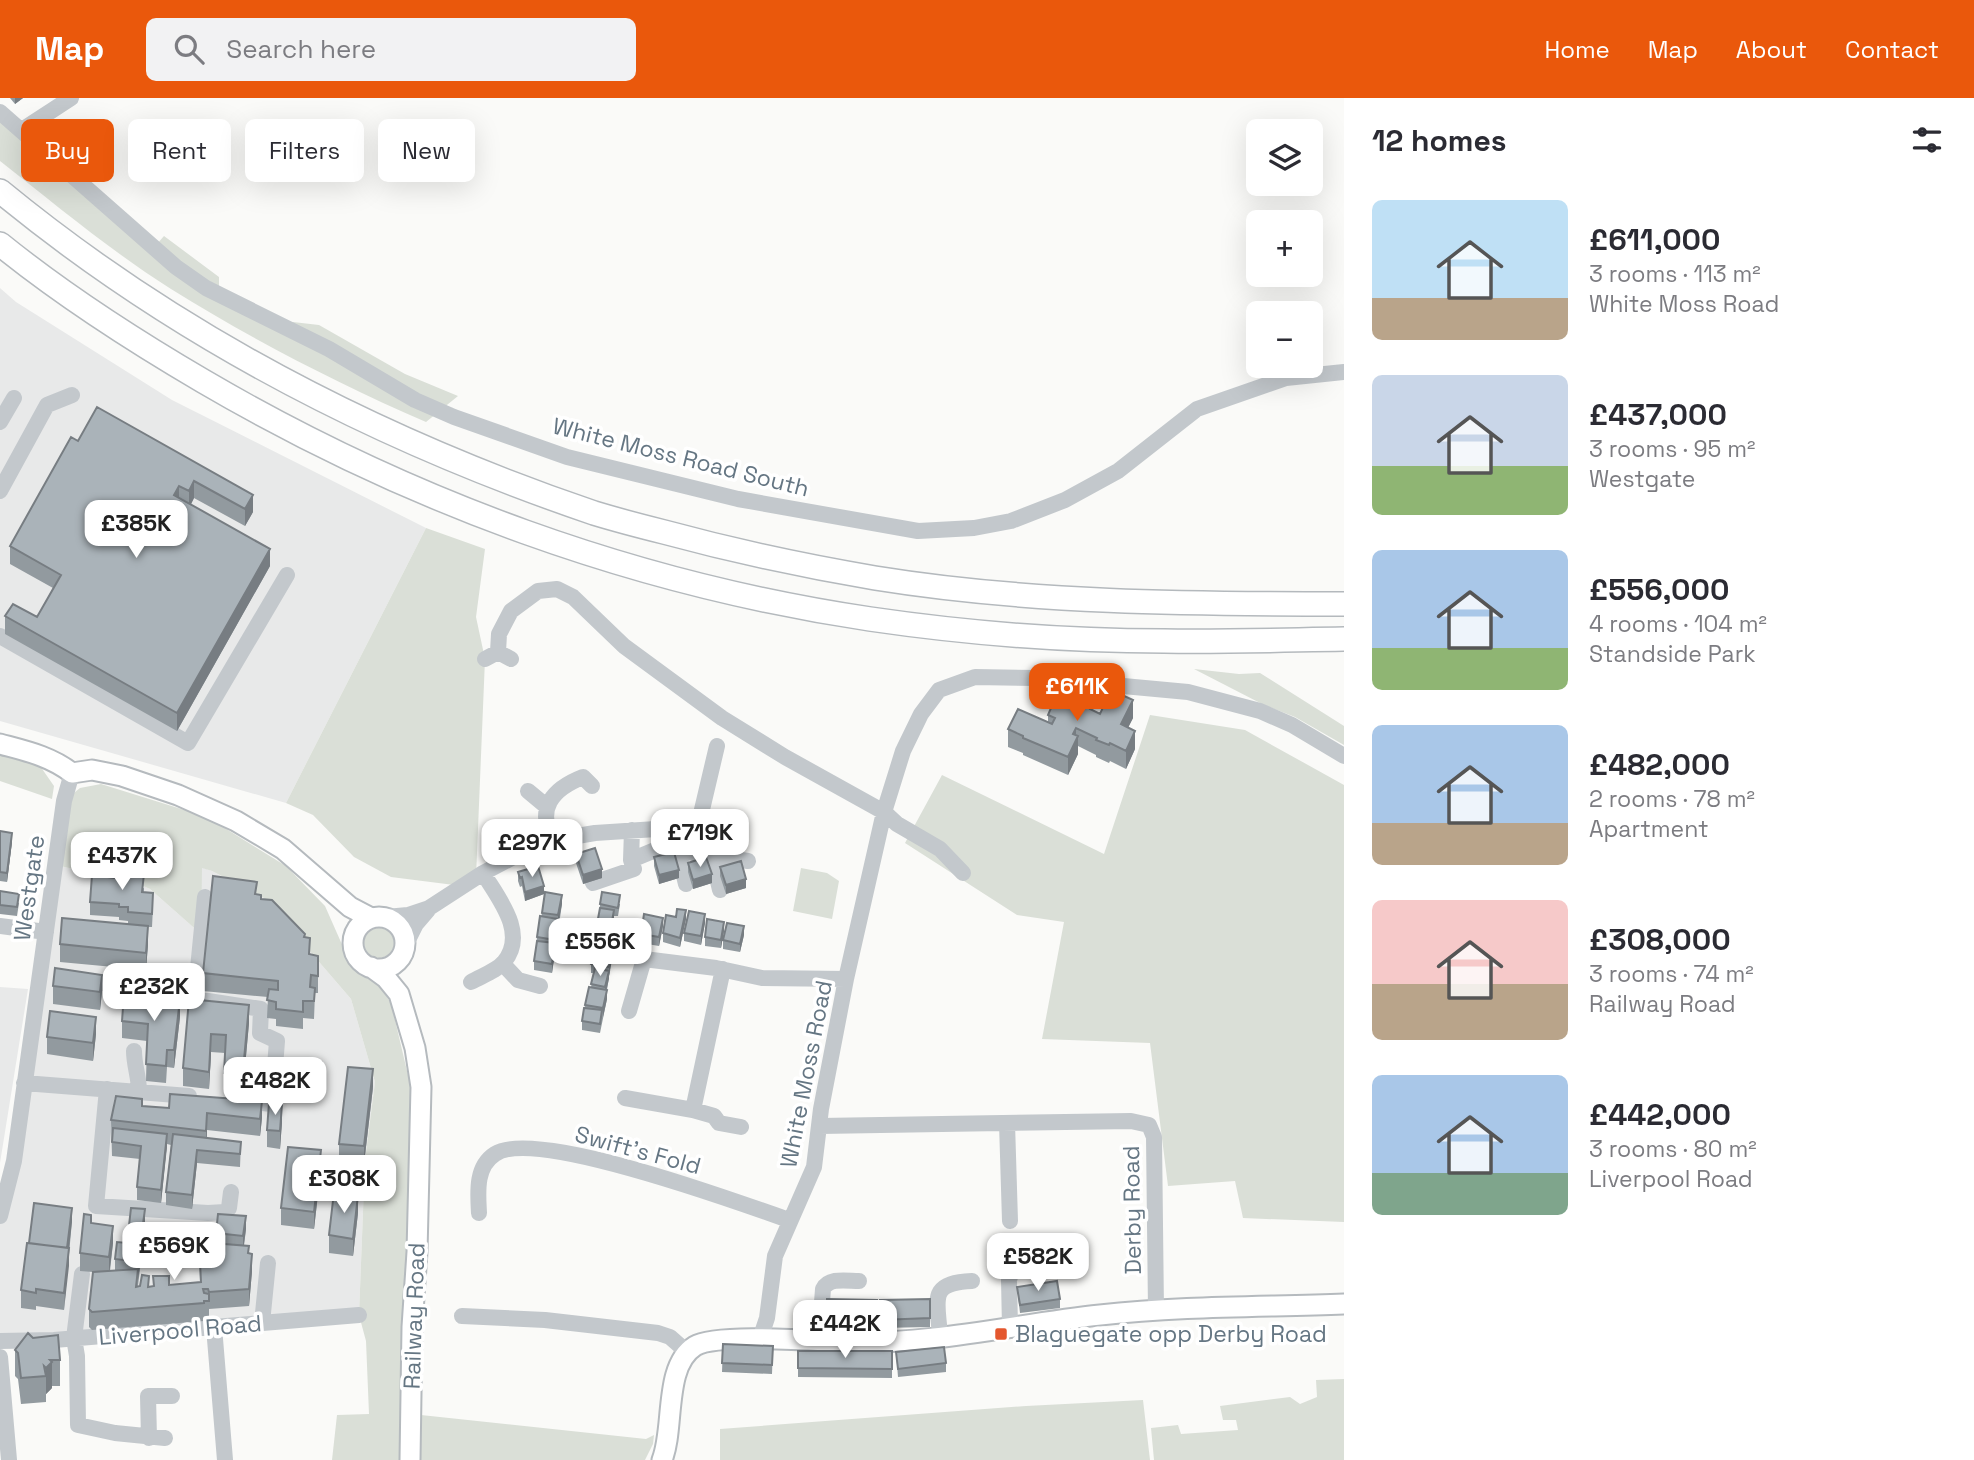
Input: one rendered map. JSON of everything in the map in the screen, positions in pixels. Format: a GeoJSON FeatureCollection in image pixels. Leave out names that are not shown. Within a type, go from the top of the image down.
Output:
{"type":"FeatureCollection","features":[{"type":"Feature","properties":{"kind":"highway"},"geometry":{"type":"LineString","coordinates":[[0,191],[148,301],[331,405],[457,463],[597,514],[741,553],[878,578],[1019,594],[1157,604],[1344,604]]}},
{"type":"Feature","properties":{"kind":"highway"},"geometry":{"type":"LineString","coordinates":[[0,244],[79,302],[159,355],[275,422],[412,488],[513,529],[624,564],[735,593],[870,619],[1015,634],[1161,641],[1344,639]]}},
{"type":"Feature","properties":{"kind":"main road"},"geometry":{"type":"LineString","coordinates":[[0,744],[49,758],[72,773],[92,770],[122,776],[207,807],[259,834],[283,849],[350,907],[397,924],[401,930],[404,950],[398,960],[385,968],[370,967],[357,957],[353,941],[327,888]]}},
{"type":"Feature","properties":{"kind":"main road"},"geometry":{"type":"LineString","coordinates":[[353,941],[358,926],[378,917]]}},
{"type":"Feature","properties":{"kind":"main road","name":"Railway Road"},"geometry":{"type":"LineString","coordinates":[[404,950],[404,1005],[421,1087],[410,1460]]}},
{"type":"Feature","properties":{"kind":"main road","name":"Railway Road"},"geometry":{"type":"LineString","coordinates":[[370,967],[393,985],[404,1005]]}},
{"type":"Feature","properties":{"kind":"main road"},"geometry":{"type":"LineString","coordinates":[[662,1460],[669,1438],[677,1370],[687,1352],[709,1340],[874,1343],[1102,1315],[1344,1304]]}},
{"type":"Feature","properties":{"kind":"street"},"geometry":{"type":"LineString","coordinates":[[39,119],[71,98]]}},
{"type":"Feature","properties":{"kind":"street","name":"White Moss Road South"},"geometry":{"type":"LineString","coordinates":[[0,112],[21,129]]}},
{"type":"Feature","properties":{"kind":"street","name":"White Moss Road South"},"geometry":{"type":"LineString","coordinates":[[80,182],[176,267],[206,288],[329,349],[415,400],[454,417],[567,457],[738,499],[918,531],[974,528],[1011,521],[1065,500],[1118,471],[1197,409],[1286,378],[1344,372]]}},
{"type":"Feature","properties":{"kind":"street"},"geometry":{"type":"LineString","coordinates":[[0,491],[47,405],[72,395]]}},
{"type":"Feature","properties":{"kind":"street"},"geometry":{"type":"LineString","coordinates":[[0,422],[14,398]]}},
{"type":"Feature","properties":{"kind":"street"},"geometry":{"type":"LineString","coordinates":[[0,636],[188,743],[287,575]]}},
{"type":"Feature","properties":{"kind":"street"},"geometry":{"type":"LineString","coordinates":[[498,657],[499,634],[511,611],[538,592],[557,589],[573,597],[624,646],[722,718],[785,757],[884,812],[897,824],[934,845],[963,873]]}},
{"type":"Feature","properties":{"kind":"street","name":"White Moss Road"},"geometry":{"type":"LineString","coordinates":[[760,1339],[769,1304],[775,1255],[814,1167],[821,1110],[846,979],[884,812],[903,751],[921,714],[939,690],[975,677],[1037,678],[1188,692],[1260,711],[1292,725],[1344,756]]}},
{"type":"Feature","properties":{"kind":"street"},"geometry":{"type":"LineString","coordinates":[[378,917],[408,915],[429,908],[483,873],[521,853],[552,841],[656,829],[705,836],[716,746]]}},
{"type":"Feature","properties":{"kind":"street","name":"Westgate"},"geometry":{"type":"LineString","coordinates":[[0,1216],[14,1161],[24,1083],[54,976],[46,932],[64,802],[72,773]]}},
{"type":"Feature","properties":{"kind":"street"},"geometry":{"type":"LineString","coordinates":[[552,841],[544,817],[547,806],[573,781],[586,776]]}},
{"type":"Feature","properties":{"kind":"street"},"geometry":{"type":"LineString","coordinates":[[528,791],[547,806]]}},
{"type":"Feature","properties":{"kind":"street"},"geometry":{"type":"LineString","coordinates":[[632,830],[633,864]]}},
{"type":"Feature","properties":{"kind":"street"},"geometry":{"type":"LineString","coordinates":[[593,883],[660,848],[748,861]]}},
{"type":"Feature","properties":{"kind":"street"},"geometry":{"type":"LineString","coordinates":[[678,851],[685,884]]}},
{"type":"Feature","properties":{"kind":"street"},"geometry":{"type":"LineString","coordinates":[[712,856],[720,890]]}},
{"type":"Feature","properties":{"kind":"street"},"geometry":{"type":"LineString","coordinates":[[471,982],[503,964],[511,947],[513,928],[483,873]]}},
{"type":"Feature","properties":{"kind":"street"},"geometry":{"type":"LineString","coordinates":[[205,897],[195,999],[261,1009],[260,1033],[277,1041],[272,1104],[232,1100]]}},
{"type":"Feature","properties":{"kind":"street"},"geometry":{"type":"LineString","coordinates":[[404,950],[416,924],[429,908]]}},
{"type":"Feature","properties":{"kind":"street"},"geometry":{"type":"LineString","coordinates":[[0,926],[46,932]]}},
{"type":"Feature","properties":{"kind":"street"},"geometry":{"type":"LineString","coordinates":[[629,1011],[644,959],[723,969],[762,978],[846,979]]}},
{"type":"Feature","properties":{"kind":"street"},"geometry":{"type":"LineString","coordinates":[[503,964],[518,980],[540,986]]}},
{"type":"Feature","properties":{"kind":"street"},"geometry":{"type":"LineString","coordinates":[[693,1110],[723,969]]}},
{"type":"Feature","properties":{"kind":"street"},"geometry":{"type":"LineString","coordinates":[[54,976],[133,987]]}},
{"type":"Feature","properties":{"kind":"street"},"geometry":{"type":"LineString","coordinates":[[134,1051],[139,1091]]}},
{"type":"Feature","properties":{"kind":"street"},"geometry":{"type":"LineString","coordinates":[[24,1083],[205,1097]]}},
{"type":"Feature","properties":{"kind":"street"},"geometry":{"type":"LineString","coordinates":[[107,1089],[96,1206],[225,1212],[229,1208],[231,1192]]}},
{"type":"Feature","properties":{"kind":"street"},"geometry":{"type":"LineString","coordinates":[[625,1098],[693,1110],[715,1116],[719,1122],[741,1127]]}},
{"type":"Feature","properties":{"kind":"street","name":"Derby Road"},"geometry":{"type":"LineString","coordinates":[[820,1126],[1131,1121],[1149,1125],[1154,1137],[1156,1311]]}},
{"type":"Feature","properties":{"kind":"street"},"geometry":{"type":"LineString","coordinates":[[1005,1215],[1007,1123]]}},
{"type":"Feature","properties":{"kind":"street","name":"Swift's Fold"},"geometry":{"type":"LineString","coordinates":[[478,1213],[480,1175],[484,1167],[495,1154],[524,1149],[627,1166],[789,1220]]}},
{"type":"Feature","properties":{"kind":"street"},"geometry":{"type":"LineString","coordinates":[[1010,1327],[1009,1280],[1012,1271],[1058,1265],[1067,1257]]}},
{"type":"Feature","properties":{"kind":"street"},"geometry":{"type":"LineString","coordinates":[[262,1323],[268,1263]]}},
{"type":"Feature","properties":{"kind":"street"},"geometry":{"type":"LineString","coordinates":[[82,1274],[74,1338],[77,1356],[76,1432],[157,1438],[148,1396],[172,1396]]}},
{"type":"Feature","properties":{"kind":"street"},"geometry":{"type":"LineString","coordinates":[[818,1341],[823,1289],[826,1284],[830,1281],[859,1281]]}},
{"type":"Feature","properties":{"kind":"street"},"geometry":{"type":"LineString","coordinates":[[940,1337],[938,1293],[943,1286],[951,1282],[972,1281]]}},
{"type":"Feature","properties":{"kind":"street","name":"Liverpool Road"},"geometry":{"type":"LineString","coordinates":[[0,1341],[74,1338],[359,1315]]}},
{"type":"Feature","properties":{"kind":"street"},"geometry":{"type":"LineString","coordinates":[[462,1316],[545,1320],[658,1333],[670,1337],[687,1352]]}},
{"type":"Feature","properties":{"kind":"street"},"geometry":{"type":"LineString","coordinates":[[215,1327],[225,1460]]}},
{"type":"Feature","properties":{"kind":"street"},"geometry":{"type":"LineString","coordinates":[[0,1357],[9,1460]]}},
{"type":"Feature","properties":{"kind":"shaded area"},"geometry":{"type":"Polygon","coordinates":[[[0,115],[21,132],[21,177],[0,161],[0,115]]]}},
{"type":"Feature","properties":{"kind":"shaded area"},"geometry":{"type":"Polygon","coordinates":[[[27,182],[82,182],[157,244],[164,236],[219,277],[219,297],[276,327],[293,322],[319,325],[405,374],[458,396],[426,422],[232,326],[171,289],[105,243],[27,182]]]}},
{"type":"Feature","properties":{"kind":"shaded area"},"geometry":{"type":"Polygon","coordinates":[[[0,288],[16,302],[172,400],[426,528],[286,803],[0,721],[0,288]]]}},
{"type":"Feature","properties":{"kind":"shaded area"},"geometry":{"type":"Polygon","coordinates":[[[426,528],[485,549],[476,617],[485,659],[476,877],[462,886],[391,877],[354,857],[313,815],[286,803],[426,528]]]}},
{"type":"Feature","properties":{"kind":"shaded area"},"geometry":{"type":"Polygon","coordinates":[[[1194,669],[1239,674],[1260,673],[1344,726],[1344,745],[1295,717],[1262,704],[1194,669]]]}},
{"type":"Feature","properties":{"kind":"shaded area"},"geometry":{"type":"Polygon","coordinates":[[[1150,715],[1245,730],[1344,785],[1344,1222],[1243,1218],[1235,1181],[1168,1186],[1150,1043],[1042,1039],[1064,922],[1017,915],[905,843],[942,775],[1104,854],[1150,715]]]}},
{"type":"Feature","properties":{"kind":"shaded area"},"geometry":{"type":"Polygon","coordinates":[[[0,753],[38,763],[54,786],[52,799],[0,781],[0,753]]]}},
{"type":"Feature","properties":{"kind":"shaded area"},"geometry":{"type":"Polygon","coordinates":[[[101,784],[207,817],[286,866],[325,906],[344,949],[358,972],[376,981],[391,1003],[415,1105],[406,1413],[400,1460],[332,1460],[337,1415],[369,1414],[366,1341],[359,1315],[365,1160],[375,1082],[351,999],[264,898],[212,871],[202,868],[201,934],[150,889],[134,882],[55,865],[64,801],[80,788],[101,784]]]}},
{"type":"Feature","properties":{"kind":"shaded area"},"geometry":{"type":"Polygon","coordinates":[[[55,865],[134,882],[150,889],[200,933],[201,867],[212,871],[264,898],[351,999],[375,1082],[365,1160],[359,1315],[54,1340],[0,1333],[0,1216],[55,865]]]}},
{"type":"Feature","properties":{"kind":"shaded area"},"geometry":{"type":"Polygon","coordinates":[[[801,868],[827,873],[839,881],[832,919],[793,911],[801,868]]]}},
{"type":"Feature","properties":{"kind":"shaded area"},"geometry":{"type":"Polygon","coordinates":[[[379,928],[385,929],[393,937],[393,949],[385,957],[379,958],[373,957],[365,949],[364,943],[365,937],[373,929],[379,928]]]}},
{"type":"Feature","properties":{"kind":"shaded area"},"geometry":{"type":"Polygon","coordinates":[[[0,987],[28,989],[0,1163],[0,987]]]}},
{"type":"Feature","properties":{"kind":"shaded area"},"geometry":{"type":"Polygon","coordinates":[[[1344,1379],[1344,1460],[1154,1460],[1151,1428],[1178,1425],[1181,1434],[1238,1430],[1236,1420],[1223,1420],[1220,1406],[1290,1397],[1300,1404],[1317,1397],[1316,1380],[1344,1379]]]}},
{"type":"Feature","properties":{"kind":"shaded area"},"geometry":{"type":"Polygon","coordinates":[[[1143,1400],[1150,1460],[720,1460],[720,1429],[1143,1400]]]}},
{"type":"Feature","properties":{"kind":"shaded area"},"geometry":{"type":"Polygon","coordinates":[[[421,1415],[646,1439],[654,1435],[653,1444],[645,1460],[421,1460],[421,1415]]]}},
{"type":"Feature","properties":{"kind":"building"},"geometry":{"type":"Polygon","coordinates":[[[97,407],[253,495],[245,509],[194,481],[189,491],[179,486],[174,495],[270,549],[177,713],[5,616],[13,604],[37,617],[61,575],[10,546],[71,437],[78,441],[97,407]]]}},
{"type":"Feature","properties":{"kind":"building"},"geometry":{"type":"Polygon","coordinates":[[[1111,690],[1133,700],[1121,724],[1135,731],[1126,751],[1096,740],[1097,738],[1076,728],[1073,734],[1078,736],[1068,757],[1008,729],[1018,709],[1052,724],[1055,718],[1048,715],[1057,694],[1070,699],[1073,692],[1093,702],[1090,709],[1100,714],[1111,690]]]}},
{"type":"Feature","properties":{"kind":"building"},"geometry":{"type":"Polygon","coordinates":[[[0,831],[12,833],[7,873],[0,872],[0,831]]]}},
{"type":"Feature","properties":{"kind":"building"},"geometry":{"type":"Polygon","coordinates":[[[595,848],[602,869],[583,875],[576,854],[595,848]]]}},
{"type":"Feature","properties":{"kind":"building"},"geometry":{"type":"Polygon","coordinates":[[[674,852],[679,870],[659,875],[654,857],[674,852]]]}},
{"type":"Feature","properties":{"kind":"building"},"geometry":{"type":"Polygon","coordinates":[[[706,857],[712,874],[693,880],[688,863],[706,857]]]}},
{"type":"Feature","properties":{"kind":"building"},"geometry":{"type":"Polygon","coordinates":[[[741,861],[746,879],[726,885],[720,867],[741,861]]]}},
{"type":"Feature","properties":{"kind":"building"},"geometry":{"type":"Polygon","coordinates":[[[538,866],[544,886],[525,892],[522,877],[520,878],[518,872],[538,866]]]}},
{"type":"Feature","properties":{"kind":"building"},"geometry":{"type":"Polygon","coordinates":[[[116,872],[144,874],[142,892],[153,893],[152,914],[128,912],[128,907],[119,907],[119,904],[90,902],[92,875],[116,878],[116,872]]]}},
{"type":"Feature","properties":{"kind":"building"},"geometry":{"type":"Polygon","coordinates":[[[213,876],[257,882],[255,894],[261,895],[261,899],[272,900],[305,934],[304,937],[310,938],[309,954],[318,956],[318,976],[311,975],[310,987],[315,988],[314,1001],[303,1001],[303,1012],[276,1009],[276,1002],[267,1000],[269,989],[278,990],[278,981],[203,973],[213,876]]]}},
{"type":"Feature","properties":{"kind":"building"},"geometry":{"type":"Polygon","coordinates":[[[0,891],[19,894],[17,907],[0,905],[0,891]]]}},
{"type":"Feature","properties":{"kind":"building"},"geometry":{"type":"Polygon","coordinates":[[[545,892],[562,895],[558,915],[542,913],[545,892]]]}},
{"type":"Feature","properties":{"kind":"building"},"geometry":{"type":"Polygon","coordinates":[[[602,892],[620,895],[618,908],[600,904],[602,892]]]}},
{"type":"Feature","properties":{"kind":"building"},"geometry":{"type":"Polygon","coordinates":[[[600,908],[614,910],[611,927],[597,924],[600,908]]]}},
{"type":"Feature","properties":{"kind":"building"},"geometry":{"type":"Polygon","coordinates":[[[677,909],[686,910],[680,938],[663,933],[666,915],[676,917],[677,909]]]}},
{"type":"Feature","properties":{"kind":"building"},"geometry":{"type":"Polygon","coordinates":[[[689,911],[705,914],[701,936],[684,933],[689,911]]]}},
{"type":"Feature","properties":{"kind":"building"},"geometry":{"type":"Polygon","coordinates":[[[644,914],[663,918],[659,937],[641,934],[644,914]]]}},
{"type":"Feature","properties":{"kind":"building"},"geometry":{"type":"Polygon","coordinates":[[[540,916],[558,919],[555,940],[537,937],[540,916]]]}},
{"type":"Feature","properties":{"kind":"building"},"geometry":{"type":"Polygon","coordinates":[[[62,918],[148,926],[146,953],[60,944],[62,918]]]}},
{"type":"Feature","properties":{"kind":"building"},"geometry":{"type":"Polygon","coordinates":[[[707,919],[724,922],[721,940],[705,937],[707,919]]]}},
{"type":"Feature","properties":{"kind":"building"},"geometry":{"type":"Polygon","coordinates":[[[727,923],[744,926],[740,944],[723,940],[727,923]]]}},
{"type":"Feature","properties":{"kind":"building"},"geometry":{"type":"Polygon","coordinates":[[[598,928],[616,932],[613,948],[595,944],[598,928]]]}},
{"type":"Feature","properties":{"kind":"building"},"geometry":{"type":"Polygon","coordinates":[[[537,941],[555,943],[552,964],[534,961],[537,941]]]}},
{"type":"Feature","properties":{"kind":"building"},"geometry":{"type":"Polygon","coordinates":[[[594,948],[612,951],[609,967],[591,964],[594,948]]]}},
{"type":"Feature","properties":{"kind":"building"},"geometry":{"type":"Polygon","coordinates":[[[55,968],[102,975],[100,992],[53,986],[55,968]]]}},
{"type":"Feature","properties":{"kind":"building"},"geometry":{"type":"Polygon","coordinates":[[[595,968],[609,971],[605,987],[591,984],[595,968]]]}},
{"type":"Feature","properties":{"kind":"building"},"geometry":{"type":"Polygon","coordinates":[[[589,987],[607,990],[603,1008],[585,1005],[589,987]]]}},
{"type":"Feature","properties":{"kind":"building"},"geometry":{"type":"Polygon","coordinates":[[[124,994],[180,999],[174,1050],[167,1050],[166,1066],[146,1064],[148,1024],[122,1021],[124,994]]]}},
{"type":"Feature","properties":{"kind":"building"},"geometry":{"type":"Polygon","coordinates":[[[189,999],[249,1005],[243,1071],[239,1074],[224,1073],[226,1035],[211,1034],[209,1072],[183,1068],[189,999]]]}},
{"type":"Feature","properties":{"kind":"building"},"geometry":{"type":"Polygon","coordinates":[[[584,1008],[602,1010],[600,1024],[582,1021],[584,1008]]]}},
{"type":"Feature","properties":{"kind":"building"},"geometry":{"type":"Polygon","coordinates":[[[50,1011],[96,1017],[93,1043],[47,1037],[50,1011]]]}},
{"type":"Feature","properties":{"kind":"building"},"geometry":{"type":"Polygon","coordinates":[[[299,1060],[322,1062],[321,1075],[298,1073],[299,1060]]]}},
{"type":"Feature","properties":{"kind":"building"},"geometry":{"type":"Polygon","coordinates":[[[348,1067],[373,1069],[364,1146],[339,1144],[348,1067]]]}},
{"type":"Feature","properties":{"kind":"building"},"geometry":{"type":"Polygon","coordinates":[[[170,1094],[262,1101],[260,1119],[207,1113],[206,1131],[111,1120],[116,1096],[142,1099],[142,1106],[169,1108],[170,1094]]]}},
{"type":"Feature","properties":{"kind":"building"},"geometry":{"type":"Polygon","coordinates":[[[269,1103],[282,1104],[280,1131],[267,1130],[269,1103]]]}},
{"type":"Feature","properties":{"kind":"building"},"geometry":{"type":"Polygon","coordinates":[[[113,1128],[167,1134],[161,1190],[137,1187],[141,1146],[112,1142],[113,1128]]]}},
{"type":"Feature","properties":{"kind":"building"},"geometry":{"type":"Polygon","coordinates":[[[173,1134],[241,1142],[240,1154],[197,1150],[192,1195],[166,1192],[173,1134]]]}},
{"type":"Feature","properties":{"kind":"building"},"geometry":{"type":"Polygon","coordinates":[[[288,1147],[321,1150],[314,1212],[281,1208],[288,1147]]]}},
{"type":"Feature","properties":{"kind":"building"},"geometry":{"type":"Polygon","coordinates":[[[334,1192],[358,1195],[353,1239],[329,1235],[334,1192]]]}},
{"type":"Feature","properties":{"kind":"building"},"geometry":{"type":"Polygon","coordinates":[[[34,1203],[72,1208],[67,1248],[29,1243],[34,1203]]]}},
{"type":"Feature","properties":{"kind":"building"},"geometry":{"type":"Polygon","coordinates":[[[131,1208],[145,1209],[138,1262],[115,1259],[117,1242],[127,1243],[131,1208]]]}},
{"type":"Feature","properties":{"kind":"building"},"geometry":{"type":"Polygon","coordinates":[[[84,1214],[91,1215],[91,1223],[113,1226],[109,1257],[80,1253],[84,1214]]]}},
{"type":"Feature","properties":{"kind":"building"},"geometry":{"type":"Polygon","coordinates":[[[218,1214],[246,1216],[243,1236],[216,1233],[218,1214]]]}},
{"type":"Feature","properties":{"kind":"building"},"geometry":{"type":"Polygon","coordinates":[[[199,1242],[249,1246],[248,1253],[252,1254],[249,1289],[209,1292],[208,1289],[203,1289],[204,1293],[209,1294],[209,1301],[204,1303],[92,1312],[89,1309],[93,1272],[138,1269],[136,1287],[140,1286],[142,1275],[149,1276],[148,1287],[154,1286],[153,1276],[169,1276],[169,1285],[201,1282],[199,1242]]]}},
{"type":"Feature","properties":{"kind":"building"},"geometry":{"type":"Polygon","coordinates":[[[27,1243],[69,1248],[64,1293],[21,1290],[27,1243]]]}},
{"type":"Feature","properties":{"kind":"building"},"geometry":{"type":"Polygon","coordinates":[[[1057,1281],[1060,1299],[1020,1305],[1017,1287],[1057,1281]]]}},
{"type":"Feature","properties":{"kind":"building"},"geometry":{"type":"Polygon","coordinates":[[[827,1299],[877,1300],[876,1318],[827,1318],[827,1299]]]}},
{"type":"Feature","properties":{"kind":"building"},"geometry":{"type":"Polygon","coordinates":[[[930,1299],[930,1318],[880,1320],[880,1300],[930,1299]]]}},
{"type":"Feature","properties":{"kind":"building"},"geometry":{"type":"Polygon","coordinates":[[[28,1333],[33,1338],[58,1335],[60,1360],[50,1360],[52,1362],[46,1368],[44,1366],[46,1376],[21,1378],[18,1353],[15,1350],[28,1333]]]}},
{"type":"Feature","properties":{"kind":"building"},"geometry":{"type":"Polygon","coordinates":[[[723,1344],[773,1346],[772,1365],[722,1363],[723,1344]]]}},
{"type":"Feature","properties":{"kind":"building"},"geometry":{"type":"Polygon","coordinates":[[[944,1347],[946,1363],[898,1369],[896,1352],[944,1347]]]}},
{"type":"Feature","properties":{"kind":"building"},"geometry":{"type":"Polygon","coordinates":[[[798,1351],[892,1351],[892,1369],[798,1368],[798,1351]]]}},
{"type":"Feature","properties":{"kind":"place","name":"Blaguegate opp Derby Road"},"geometry":{"type":"Point","coordinates":[1001,1334]}}]}
